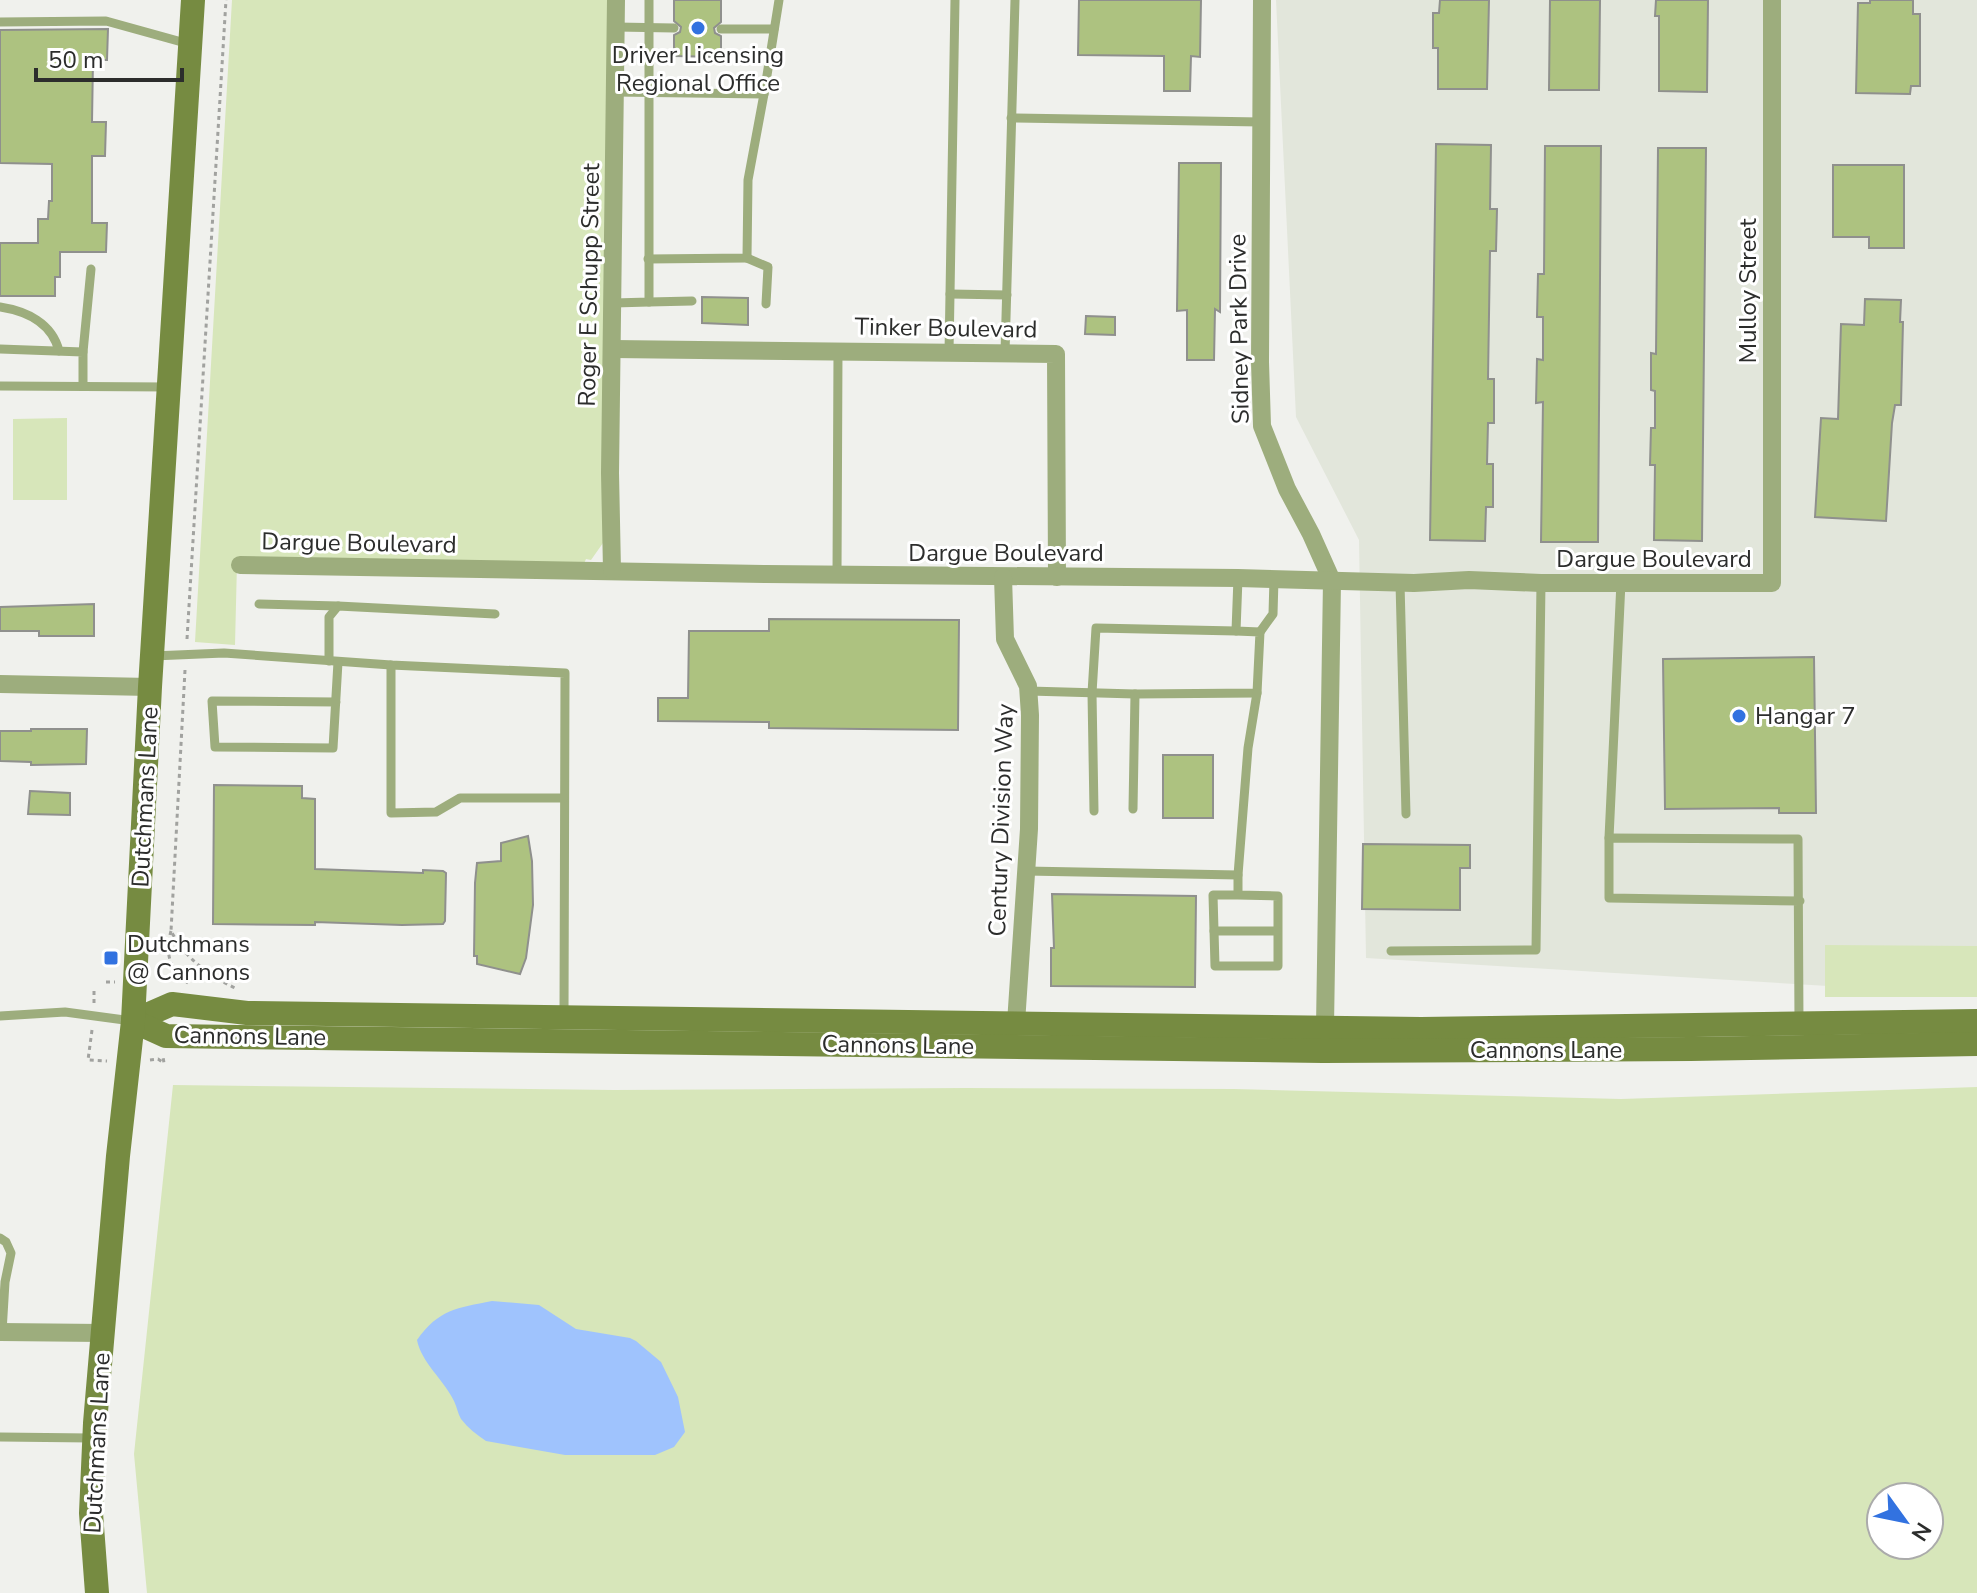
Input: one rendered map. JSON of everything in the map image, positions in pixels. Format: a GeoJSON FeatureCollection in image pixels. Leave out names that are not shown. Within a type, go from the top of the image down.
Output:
{"type":"FeatureCollection","features":[{"type":"Feature","properties":{"kind":"main road","name":"Dutchmans Lane"},"geometry":{"type":"LineString","coordinates":[[97,1593],[91,1513],[94,1438],[133,1021],[150,687],[193,0]]}},
{"type":"Feature","properties":{"kind":"main road","name":"Cannons Lane"},"geometry":{"type":"LineString","coordinates":[[133,1021],[172,1004],[247,1013],[564,1017],[1016,1035]]}},
{"type":"Feature","properties":{"kind":"main road","name":"Cannons Lane"},"geometry":{"type":"LineString","coordinates":[[133,1021],[166,1036],[1016,1035],[1324,1039],[1421,1029],[1799,1036],[1977,1044]]}},
{"type":"Feature","properties":{"kind":"main road","name":"Cannons Lane"},"geometry":{"type":"LineString","coordinates":[[1799,1036],[1977,1021]]}},
{"type":"Feature","properties":{"kind":"street","name":"Roger E Schupp Street"},"geometry":{"type":"LineString","coordinates":[[612,570],[610,473],[616,0]]}},
{"type":"Feature","properties":{"kind":"street","name":"Sidney Park Drive"},"geometry":{"type":"LineString","coordinates":[[1262,0],[1262,426],[1287,489],[1332,581],[1324,1039]]}},
{"type":"Feature","properties":{"kind":"street","name":"Mulloy Street"},"geometry":{"type":"LineString","coordinates":[[1772,0],[1772,583]]}},
{"type":"Feature","properties":{"kind":"street","name":"Tinker Boulevard"},"geometry":{"type":"LineString","coordinates":[[613,349],[1056,354],[1057,577]]}},
{"type":"Feature","properties":{"kind":"street","name":"Dargue Boulevard"},"geometry":{"type":"LineString","coordinates":[[240,565],[1238,578],[1400,583],[1469,580],[1772,583]]}},
{"type":"Feature","properties":{"kind":"street","name":"Century Division Way"},"geometry":{"type":"LineString","coordinates":[[1003,577],[1005,639],[1029,691],[1029,829],[1016,1035]]}},
{"type":"Feature","properties":{"kind":"street"},"geometry":{"type":"LineString","coordinates":[[0,684],[150,687]]}},
{"type":"Feature","properties":{"kind":"street"},"geometry":{"type":"LineString","coordinates":[[1,1332],[102,1333]]}},
{"type":"Feature","properties":{"kind":"lane"},"geometry":{"type":"LineString","coordinates":[[649,0],[649,302]]}},
{"type":"Feature","properties":{"kind":"lane"},"geometry":{"type":"LineString","coordinates":[[747,258],[748,180],[779,0]]}},
{"type":"Feature","properties":{"kind":"lane"},"geometry":{"type":"LineString","coordinates":[[949,353],[955,0]]}},
{"type":"Feature","properties":{"kind":"lane"},"geometry":{"type":"LineString","coordinates":[[1005,353],[1015,0]]}},
{"type":"Feature","properties":{"kind":"lane"},"geometry":{"type":"LineString","coordinates":[[0,22],[106,21],[191,45]]}},
{"type":"Feature","properties":{"kind":"lane"},"geometry":{"type":"LineString","coordinates":[[616,27],[674,28]]}},
{"type":"Feature","properties":{"kind":"lane"},"geometry":{"type":"LineString","coordinates":[[721,29],[774,29]]}},
{"type":"Feature","properties":{"kind":"lane"},"geometry":{"type":"LineString","coordinates":[[615,92],[764,94]]}},
{"type":"Feature","properties":{"kind":"lane"},"geometry":{"type":"LineString","coordinates":[[1011,118],[1261,122]]}},
{"type":"Feature","properties":{"kind":"lane"},"geometry":{"type":"LineString","coordinates":[[648,259],[747,258],[768,267],[766,304]]}},
{"type":"Feature","properties":{"kind":"lane"},"geometry":{"type":"LineString","coordinates":[[83,386],[91,269]]}},
{"type":"Feature","properties":{"kind":"lane"},"geometry":{"type":"LineString","coordinates":[[950,294],[1007,295]]}},
{"type":"Feature","properties":{"kind":"lane"},"geometry":{"type":"LineString","coordinates":[[614,303],[692,301]]}},
{"type":"Feature","properties":{"kind":"lane"},"geometry":{"type":"LineString","coordinates":[[0,307],[13,309],[47,327],[59,351]]}},
{"type":"Feature","properties":{"kind":"lane"},"geometry":{"type":"LineString","coordinates":[[0,349],[83,352]]}},
{"type":"Feature","properties":{"kind":"lane"},"geometry":{"type":"LineString","coordinates":[[837,575],[838,351]]}},
{"type":"Feature","properties":{"kind":"lane"},"geometry":{"type":"LineString","coordinates":[[0,386],[170,387]]}},
{"type":"Feature","properties":{"kind":"lane"},"geometry":{"type":"LineString","coordinates":[[1236,631],[1238,578]]}},
{"type":"Feature","properties":{"kind":"lane"},"geometry":{"type":"LineString","coordinates":[[1238,895],[1260,632],[1273,614],[1274,579]]}},
{"type":"Feature","properties":{"kind":"lane"},"geometry":{"type":"LineString","coordinates":[[1621,582],[1609,898],[1800,901]]}},
{"type":"Feature","properties":{"kind":"lane"},"geometry":{"type":"LineString","coordinates":[[1400,583],[1406,814]]}},
{"type":"Feature","properties":{"kind":"lane"},"geometry":{"type":"LineString","coordinates":[[1391,951],[1536,950],[1541,583]]}},
{"type":"Feature","properties":{"kind":"lane"},"geometry":{"type":"LineString","coordinates":[[259,604],[495,614]]}},
{"type":"Feature","properties":{"kind":"lane"},"geometry":{"type":"LineString","coordinates":[[336,702],[212,701],[215,747],[333,748],[336,702],[329,617],[338,606]]}},
{"type":"Feature","properties":{"kind":"lane"},"geometry":{"type":"LineString","coordinates":[[1094,811],[1092,693],[1096,628],[1260,632]]}},
{"type":"Feature","properties":{"kind":"lane"},"geometry":{"type":"LineString","coordinates":[[153,656],[224,653],[565,673],[564,1017]]}},
{"type":"Feature","properties":{"kind":"lane"},"geometry":{"type":"LineString","coordinates":[[391,665],[391,813],[436,812],[460,798],[563,798]]}},
{"type":"Feature","properties":{"kind":"lane"},"geometry":{"type":"LineString","coordinates":[[1029,691],[1257,693]]}},
{"type":"Feature","properties":{"kind":"lane"},"geometry":{"type":"LineString","coordinates":[[1133,809],[1135,694]]}},
{"type":"Feature","properties":{"kind":"lane"},"geometry":{"type":"LineString","coordinates":[[1609,838],[1798,839],[1799,1036]]}},
{"type":"Feature","properties":{"kind":"lane"},"geometry":{"type":"LineString","coordinates":[[1026,871],[1238,875]]}},
{"type":"Feature","properties":{"kind":"lane"},"geometry":{"type":"LineString","coordinates":[[1213,895],[1238,895],[1278,896],[1278,966],[1215,966],[1213,895]]}},
{"type":"Feature","properties":{"kind":"lane"},"geometry":{"type":"LineString","coordinates":[[1214,931],[1277,931]]}},
{"type":"Feature","properties":{"kind":"lane"},"geometry":{"type":"LineString","coordinates":[[0,1016],[39,1012],[133,1021]]}},
{"type":"Feature","properties":{"kind":"lane"},"geometry":{"type":"LineString","coordinates":[[0,1238],[6,1242],[11,1253],[1,1332]]}},
{"type":"Feature","properties":{"kind":"lane"},"geometry":{"type":"LineString","coordinates":[[0,1437],[94,1438]]}},
{"type":"Feature","properties":{"kind":"path"},"geometry":{"type":"LineString","coordinates":[[199,987],[173,969],[168,958],[168,945],[226,0]]}},
{"type":"Feature","properties":{"kind":"path"},"geometry":{"type":"LineString","coordinates":[[171,931],[179,946],[197,965],[242,991]]}},
{"type":"Feature","properties":{"kind":"path"},"geometry":{"type":"LineString","coordinates":[[177,981],[179,976]]}},
{"type":"Feature","properties":{"kind":"path"},"geometry":{"type":"LineString","coordinates":[[212,983],[216,978]]}},
{"type":"Feature","properties":{"kind":"path"},"geometry":{"type":"LineString","coordinates":[[94,990],[88,1060],[128,1060]]}},
{"type":"Feature","properties":{"kind":"shaded area"},"geometry":{"type":"Polygon","coordinates":[[[1276,0],[1977,0],[1977,995],[1366,958],[1359,540],[1296,417],[1276,0]]]}},
{"type":"Feature","properties":{"kind":"green space"},"geometry":{"type":"Polygon","coordinates":[[[232,0],[614,0],[603,543],[591,560],[586,559],[582,568],[237,563],[235,645],[195,642],[232,0]]]}},
{"type":"Feature","properties":{"kind":"green space"},"geometry":{"type":"Polygon","coordinates":[[[67,418],[67,500],[13,500],[13,419],[67,418]]]}},
{"type":"Feature","properties":{"kind":"green space"},"geometry":{"type":"Polygon","coordinates":[[[1825,945],[1977,946],[1977,997],[1825,997],[1825,945]]]}},
{"type":"Feature","properties":{"kind":"green space"},"geometry":{"type":"Polygon","coordinates":[[[173,1085],[614,1090],[1234,1089],[1621,1099],[1977,1087],[1977,1593],[147,1593],[134,1454],[173,1085]]]}},
{"type":"Feature","properties":{"kind":"water"},"geometry":{"type":"Polygon","coordinates":[[[492,1301],[539,1305],[576,1329],[636,1341],[661,1362],[678,1397],[685,1432],[674,1447],[655,1455],[565,1455],[486,1441],[476,1434],[461,1419],[450,1393],[423,1356],[417,1340],[441,1316],[459,1308],[492,1301]]]}},
{"type":"Feature","properties":{"kind":"building","name":"Driver Licensing Regional Office"},"geometry":{"type":"Polygon","coordinates":[[[674,0],[721,0],[721,22],[714,28],[715,33],[721,36],[721,57],[674,56],[674,35],[680,32],[681,27],[674,21],[674,0]]]}},
{"type":"Feature","properties":{"kind":"building"},"geometry":{"type":"Polygon","coordinates":[[[1079,0],[1201,0],[1200,57],[1191,56],[1190,91],[1164,91],[1164,56],[1078,55],[1079,0]]]}},
{"type":"Feature","properties":{"kind":"building"},"geometry":{"type":"Polygon","coordinates":[[[1440,0],[1489,0],[1487,89],[1438,89],[1438,48],[1433,48],[1433,13],[1439,13],[1440,0]]]}},
{"type":"Feature","properties":{"kind":"building"},"geometry":{"type":"Polygon","coordinates":[[[1550,0],[1600,0],[1599,90],[1549,90],[1550,0]]]}},
{"type":"Feature","properties":{"kind":"building"},"geometry":{"type":"Polygon","coordinates":[[[1656,0],[1708,0],[1707,92],[1659,91],[1659,16],[1655,16],[1656,0]]]}},
{"type":"Feature","properties":{"kind":"building"},"geometry":{"type":"Polygon","coordinates":[[[1870,0],[1913,0],[1913,14],[1920,14],[1920,86],[1911,86],[1910,94],[1856,93],[1858,3],[1870,3],[1870,0]]]}},
{"type":"Feature","properties":{"kind":"building"},"geometry":{"type":"Polygon","coordinates":[[[108,29],[107,60],[93,60],[92,122],[106,122],[105,156],[92,156],[92,223],[107,223],[106,252],[60,252],[60,277],[55,277],[55,296],[0,296],[0,243],[38,243],[38,219],[48,219],[49,201],[52,201],[52,164],[0,163],[0,30],[108,29]]]}},
{"type":"Feature","properties":{"kind":"building"},"geometry":{"type":"Polygon","coordinates":[[[1436,144],[1491,145],[1490,209],[1497,209],[1496,251],[1490,251],[1488,379],[1494,379],[1494,423],[1488,423],[1487,464],[1493,464],[1493,507],[1486,507],[1485,541],[1430,540],[1436,144]]]}},
{"type":"Feature","properties":{"kind":"building"},"geometry":{"type":"Polygon","coordinates":[[[1545,146],[1601,146],[1598,542],[1541,542],[1543,402],[1536,403],[1537,359],[1543,360],[1543,317],[1537,317],[1538,274],[1544,274],[1545,146]]]}},
{"type":"Feature","properties":{"kind":"building"},"geometry":{"type":"Polygon","coordinates":[[[1658,148],[1706,148],[1702,541],[1654,540],[1655,465],[1650,465],[1651,428],[1655,428],[1655,391],[1651,390],[1651,353],[1656,354],[1658,148]]]}},
{"type":"Feature","properties":{"kind":"building"},"geometry":{"type":"Polygon","coordinates":[[[1179,163],[1221,163],[1220,312],[1215,309],[1214,360],[1187,360],[1187,310],[1177,311],[1179,163]]]}},
{"type":"Feature","properties":{"kind":"building"},"geometry":{"type":"Polygon","coordinates":[[[1833,165],[1904,165],[1904,248],[1869,248],[1869,237],[1833,237],[1833,165]]]}},
{"type":"Feature","properties":{"kind":"building"},"geometry":{"type":"Polygon","coordinates":[[[702,297],[748,298],[748,325],[702,323],[702,297]]]}},
{"type":"Feature","properties":{"kind":"building"},"geometry":{"type":"Polygon","coordinates":[[[1865,299],[1901,300],[1901,405],[1895,405],[1892,423],[1886,521],[1815,517],[1821,418],[1838,419],[1841,324],[1864,325],[1865,299]]]}},
{"type":"Feature","properties":{"kind":"building"},"geometry":{"type":"Polygon","coordinates":[[[1086,316],[1115,317],[1115,335],[1085,334],[1086,316]]]}},
{"type":"Feature","properties":{"kind":"building"},"geometry":{"type":"Polygon","coordinates":[[[94,604],[94,636],[39,636],[39,631],[0,631],[0,607],[94,604]]]}},
{"type":"Feature","properties":{"kind":"building"},"geometry":{"type":"Polygon","coordinates":[[[769,619],[959,620],[958,730],[769,728],[769,722],[658,721],[658,698],[688,698],[689,631],[769,631],[769,619]]]}},
{"type":"Feature","properties":{"kind":"building","name":"Hangar 7"},"geometry":{"type":"Polygon","coordinates":[[[1814,657],[1816,813],[1779,813],[1779,808],[1665,809],[1663,659],[1814,657]]]}},
{"type":"Feature","properties":{"kind":"building"},"geometry":{"type":"Polygon","coordinates":[[[87,729],[86,764],[31,765],[31,762],[0,761],[0,731],[87,729]]]}},
{"type":"Feature","properties":{"kind":"building"},"geometry":{"type":"Polygon","coordinates":[[[1163,755],[1213,755],[1213,818],[1163,818],[1163,755]]]}},
{"type":"Feature","properties":{"kind":"building"},"geometry":{"type":"Polygon","coordinates":[[[214,785],[302,786],[302,798],[315,799],[315,869],[443,871],[446,873],[445,921],[443,924],[402,925],[315,922],[315,925],[213,924],[214,785]]]}},
{"type":"Feature","properties":{"kind":"building"},"geometry":{"type":"Polygon","coordinates":[[[30,791],[70,793],[70,815],[28,814],[30,791]]]}},
{"type":"Feature","properties":{"kind":"building"},"geometry":{"type":"Polygon","coordinates":[[[528,836],[533,905],[526,958],[520,974],[477,964],[477,956],[474,956],[475,883],[477,863],[501,861],[501,843],[528,836]]]}},
{"type":"Feature","properties":{"kind":"building"},"geometry":{"type":"Polygon","coordinates":[[[1363,844],[1470,845],[1470,868],[1460,868],[1460,910],[1362,909],[1363,844]]]}},
{"type":"Feature","properties":{"kind":"building"},"geometry":{"type":"Polygon","coordinates":[[[1052,894],[1196,896],[1195,987],[1051,986],[1051,948],[1054,948],[1052,894]]]}},
{"type":"Feature","properties":{"kind":"place","name":"Driver Licensing Regional Office"},"geometry":{"type":"Point","coordinates":[698,28]}},
{"type":"Feature","properties":{"kind":"place","name":"Hangar 7"},"geometry":{"type":"Point","coordinates":[1739,716]}},
{"type":"Feature","properties":{"kind":"place","name":"Dutchmans @ Cannons"},"geometry":{"type":"Point","coordinates":[111,958]}}]}
